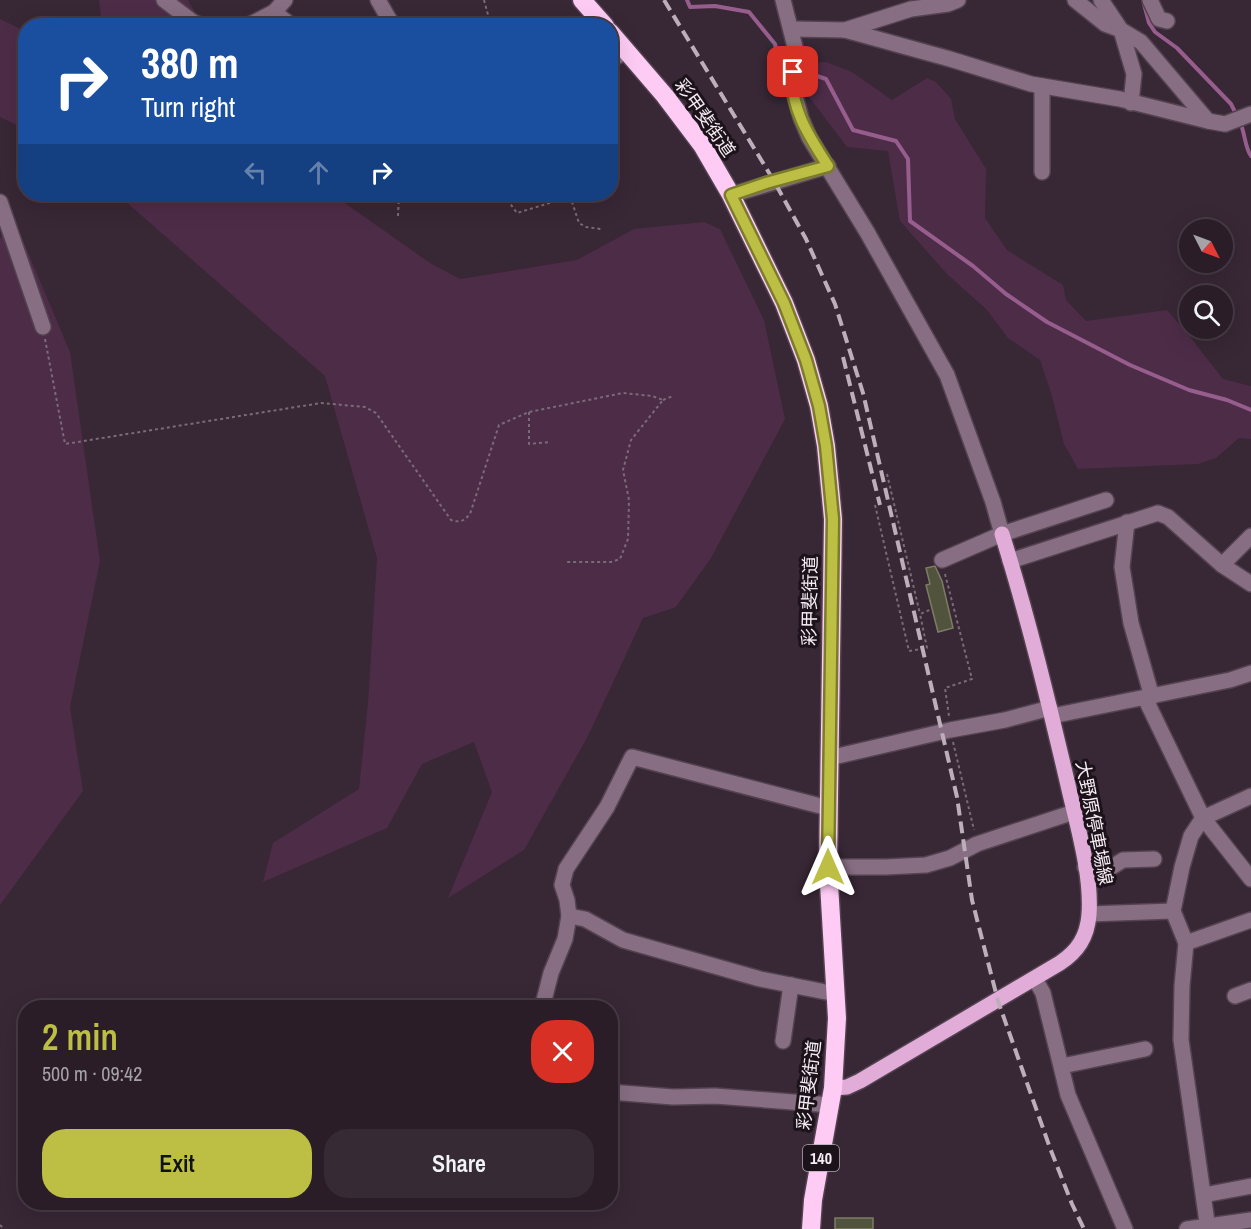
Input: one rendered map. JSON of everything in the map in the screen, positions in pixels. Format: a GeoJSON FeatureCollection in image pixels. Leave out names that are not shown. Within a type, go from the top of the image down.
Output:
{"type":"FeatureCollection","features":[{"type":"Feature","properties":{"kind":"highway"},"geometry":{"type":"LineString","coordinates":[[582,0],[598,18]]}},
{"type":"Feature","properties":{"kind":"highway","name":"彩甲斐街道"},"geometry":{"type":"LineString","coordinates":[[618,53],[665,96],[702,145],[731,195],[784,303],[806,360],[819,406],[826,446],[833,519],[828,867],[837,1018],[832,1096],[813,1200],[811,1229]]}},
{"type":"Feature","properties":{"kind":"main road","name":"大野原停車場線"},"geometry":{"type":"LineString","coordinates":[[832,1096],[1035,979],[1073,955],[1080,947],[1089,914],[1085,867],[1034,641],[1002,534]]}},
{"type":"Feature","properties":{"kind":"street"},"geometry":{"type":"LineString","coordinates":[[164,0],[188,18]]}},
{"type":"Feature","properties":{"kind":"street"},"geometry":{"type":"LineString","coordinates":[[262,18],[274,12],[285,0]]}},
{"type":"Feature","properties":{"kind":"street"},"geometry":{"type":"LineString","coordinates":[[378,0],[388,18]]}},
{"type":"Feature","properties":{"kind":"street"},"geometry":{"type":"LineString","coordinates":[[783,0],[792,29],[795,60],[792,85],[801,118],[809,137],[828,166],[947,375],[989,490],[1002,534]]}},
{"type":"Feature","properties":{"kind":"street"},"geometry":{"type":"LineString","coordinates":[[845,30],[911,9],[948,4],[958,0]]}},
{"type":"Feature","properties":{"kind":"street"},"geometry":{"type":"LineString","coordinates":[[1074,0],[1105,24],[1141,42],[1208,121]]}},
{"type":"Feature","properties":{"kind":"street"},"geometry":{"type":"LineString","coordinates":[[1101,0],[1121,30],[1134,74],[1131,103]]}},
{"type":"Feature","properties":{"kind":"street"},"geometry":{"type":"LineString","coordinates":[[1150,0],[1159,19],[1167,21]]}},
{"type":"Feature","properties":{"kind":"street"},"geometry":{"type":"LineString","coordinates":[[274,12],[282,18]]}},
{"type":"Feature","properties":{"kind":"street"},"geometry":{"type":"LineString","coordinates":[[792,29],[845,30],[1041,86],[1131,103],[1208,121],[1225,124],[1251,114]]}},
{"type":"Feature","properties":{"kind":"street"},"geometry":{"type":"LineString","coordinates":[[1041,86],[1042,172]]}},
{"type":"Feature","properties":{"kind":"street"},"geometry":{"type":"LineString","coordinates":[[731,195],[828,166]]}},
{"type":"Feature","properties":{"kind":"street"},"geometry":{"type":"LineString","coordinates":[[0,202],[43,327]]}},
{"type":"Feature","properties":{"kind":"street"},"geometry":{"type":"LineString","coordinates":[[942,560],[1002,534],[1106,500]]}},
{"type":"Feature","properties":{"kind":"street"},"geometry":{"type":"LineString","coordinates":[[1010,561],[1158,513],[1168,517],[1222,565],[1251,584]]}},
{"type":"Feature","properties":{"kind":"street"},"geometry":{"type":"LineString","coordinates":[[1127,522],[1122,567],[1131,624],[1149,697],[1203,818],[1251,879]]}},
{"type":"Feature","properties":{"kind":"street"},"geometry":{"type":"LineString","coordinates":[[1222,565],[1251,536]]}},
{"type":"Feature","properties":{"kind":"street"},"geometry":{"type":"LineString","coordinates":[[829,758],[950,730],[1149,697],[1230,680],[1251,673]]}},
{"type":"Feature","properties":{"kind":"street"},"geometry":{"type":"LineString","coordinates":[[544,1000],[569,916],[562,885],[566,869],[607,807],[632,757],[828,808]]}},
{"type":"Feature","properties":{"kind":"street"},"geometry":{"type":"LineString","coordinates":[[1208,1227],[1181,1040],[1186,943],[1173,911],[1191,836],[1203,818],[1251,796]]}},
{"type":"Feature","properties":{"kind":"street"},"geometry":{"type":"LineString","coordinates":[[828,867],[926,865],[950,858],[977,844],[1074,812]]}},
{"type":"Feature","properties":{"kind":"street"},"geometry":{"type":"LineString","coordinates":[[1085,867],[1107,870],[1123,860],[1154,860]]}},
{"type":"Feature","properties":{"kind":"street"},"geometry":{"type":"LineString","coordinates":[[1089,914],[1173,911]]}},
{"type":"Feature","properties":{"kind":"street"},"geometry":{"type":"LineString","coordinates":[[569,916],[585,919],[623,940],[760,979],[836,994]]}},
{"type":"Feature","properties":{"kind":"street"},"geometry":{"type":"LineString","coordinates":[[1186,943],[1251,920]]}},
{"type":"Feature","properties":{"kind":"street"},"geometry":{"type":"LineString","coordinates":[[1035,979],[1042,993],[1068,1095],[1125,1229]]}},
{"type":"Feature","properties":{"kind":"street"},"geometry":{"type":"LineString","coordinates":[[783,1041],[791,985]]}},
{"type":"Feature","properties":{"kind":"street"},"geometry":{"type":"LineString","coordinates":[[1235,996],[1251,990]]}},
{"type":"Feature","properties":{"kind":"street"},"geometry":{"type":"LineString","coordinates":[[1062,1066],[1145,1049]]}},
{"type":"Feature","properties":{"kind":"street"},"geometry":{"type":"LineString","coordinates":[[618,1093],[673,1097],[832,1096]]}},
{"type":"Feature","properties":{"kind":"street"},"geometry":{"type":"LineString","coordinates":[[1204,1196],[1251,1186]]}},
{"type":"Feature","properties":{"kind":"street"},"geometry":{"type":"LineString","coordinates":[[1187,1229],[1251,1220]]}},
{"type":"Feature","properties":{"kind":"path"},"geometry":{"type":"LineString","coordinates":[[484,0],[489,18]]}},
{"type":"Feature","properties":{"kind":"path"},"geometry":{"type":"LineString","coordinates":[[398,216],[399,201]]}},
{"type":"Feature","properties":{"kind":"path"},"geometry":{"type":"LineString","coordinates":[[508,201],[517,213],[554,201]]}},
{"type":"Feature","properties":{"kind":"path"},"geometry":{"type":"LineString","coordinates":[[572,201],[579,223],[601,229]]}},
{"type":"Feature","properties":{"kind":"path"},"geometry":{"type":"LineString","coordinates":[[43,327],[65,444],[321,403],[365,406],[376,413],[451,520],[458,523],[470,514],[499,425],[529,412],[623,393],[652,396],[663,400]]}},
{"type":"Feature","properties":{"kind":"path"},"geometry":{"type":"LineString","coordinates":[[567,562],[611,562],[620,558],[628,539],[629,500],[623,470],[631,440],[663,400],[673,396]]}},
{"type":"Feature","properties":{"kind":"path"},"geometry":{"type":"LineString","coordinates":[[529,412],[529,444],[550,442]]}},
{"type":"Feature","properties":{"kind":"path"},"geometry":{"type":"LineString","coordinates":[[875,505],[909,651],[927,648],[887,474]]}},
{"type":"Feature","properties":{"kind":"path"},"geometry":{"type":"LineString","coordinates":[[942,560],[972,679],[945,688],[950,730],[977,844]]}},
{"type":"Feature","properties":{"kind":"path"},"geometry":{"type":"LineString","coordinates":[[948,605],[953,603]]}},
{"type":"Feature","properties":{"kind":"path"},"geometry":{"type":"LineString","coordinates":[[920,614],[932,609]]}},
{"type":"Feature","properties":{"kind":"path"},"geometry":{"type":"LineString","coordinates":[[0,1225],[4,1229]]}},
{"type":"Feature","properties":{"kind":"shaded area"},"geometry":{"type":"Polygon","coordinates":[[[99,0],[188,0],[198,18],[97,18],[101,15],[99,0]]]}},
{"type":"Feature","properties":{"kind":"shaded area"},"geometry":{"type":"Polygon","coordinates":[[[0,19],[18,28],[18,126],[0,117],[0,19]]]}},
{"type":"Feature","properties":{"kind":"shaded area"},"geometry":{"type":"Polygon","coordinates":[[[826,62],[852,72],[892,100],[927,78],[936,82],[951,99],[955,119],[986,169],[985,218],[1007,250],[1063,285],[1066,300],[1086,321],[1167,310],[1179,324],[1179,339],[1192,339],[1223,379],[1251,386],[1251,439],[1239,438],[1216,458],[1198,464],[1078,469],[1064,444],[1040,360],[1008,338],[987,310],[947,274],[900,221],[888,151],[847,147],[806,93],[807,63],[826,62]]]}},
{"type":"Feature","properties":{"kind":"shaded area"},"geometry":{"type":"Polygon","coordinates":[[[125,201],[342,201],[430,263],[460,279],[577,260],[634,229],[704,222],[720,229],[764,320],[785,419],[711,558],[676,607],[643,618],[588,736],[524,850],[448,898],[492,792],[474,742],[422,764],[387,828],[263,882],[273,843],[359,789],[368,703],[377,558],[325,376],[125,201]]]}},
{"type":"Feature","properties":{"kind":"shaded area"},"geometry":{"type":"Polygon","coordinates":[[[13,217],[70,352],[100,561],[70,707],[83,791],[0,905],[0,239],[13,217]]]}},
{"type":"Feature","properties":{"kind":"building"},"geometry":{"type":"Polygon","coordinates":[[[935,566],[942,581],[953,628],[938,632],[926,585],[930,584],[926,568],[935,566]]]}},
{"type":"Feature","properties":{"kind":"building"},"geometry":{"type":"Polygon","coordinates":[[[835,1218],[873,1218],[873,1229],[835,1229],[835,1218]]]}},
{"type":"Feature","properties":{"kind":"waterway"},"geometry":{"type":"LineString","coordinates":[[687,0],[690,7],[715,6],[749,12],[775,44],[782,79],[789,78]]}},
{"type":"Feature","properties":{"kind":"waterway"},"geometry":{"type":"LineString","coordinates":[[1144,4],[1149,23],[1155,32],[1177,48],[1231,104],[1237,116]]}},
{"type":"Feature","properties":{"kind":"waterway"},"geometry":{"type":"LineString","coordinates":[[796,78],[808,73],[826,79],[853,130],[896,141],[908,159],[910,221],[973,266],[1006,294],[1047,322],[1130,365],[1189,390],[1227,400],[1251,410]]}},
{"type":"Feature","properties":{"kind":"waterway"},"geometry":{"type":"LineString","coordinates":[[1240,122],[1251,156]]}},
{"type":"Feature","properties":{"kind":"railway"},"geometry":{"type":"LineString","coordinates":[[664,0],[774,181],[806,239],[835,304],[863,393],[957,797],[972,900],[998,1001],[1050,1148],[1084,1229]]}},
{"type":"Feature","properties":{"kind":"railway"},"geometry":{"type":"LineString","coordinates":[[843,357],[880,505]]}},
{"type":"Feature","properties":{"kind":"route"},"geometry":{"type":"LineString","coordinates":[[793,72],[792,85],[801,118],[809,137],[828,166],[731,195],[784,303],[806,360],[819,406],[826,446],[833,519],[828,867]]}}]}
